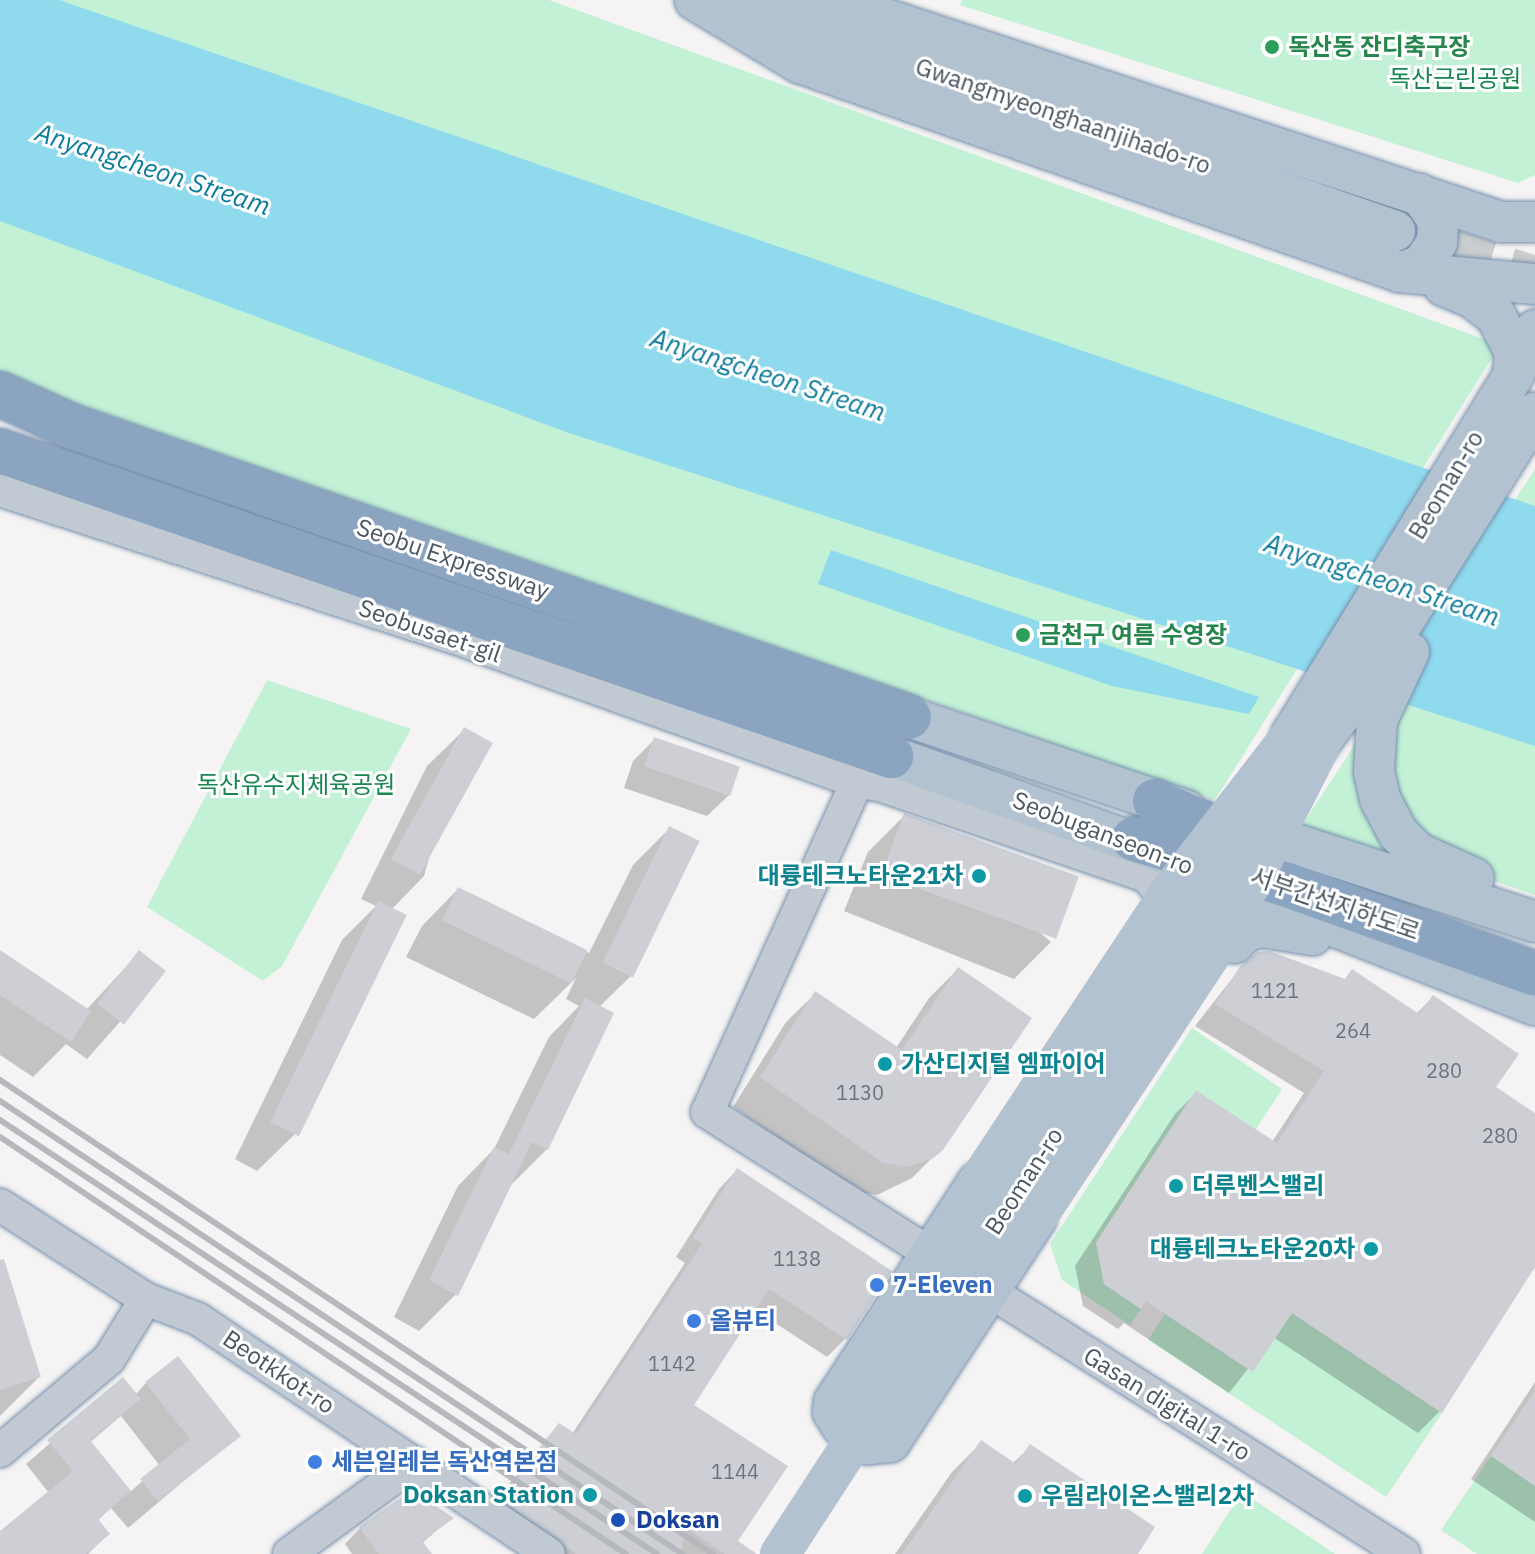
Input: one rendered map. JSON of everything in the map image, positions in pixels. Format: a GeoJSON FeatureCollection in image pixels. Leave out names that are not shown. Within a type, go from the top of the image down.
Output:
{"type":"FeatureCollection","features":[{"type":"Feature","properties":{"kind":"highway","name":"Seobu Expressway"},"geometry":{"type":"LineString","coordinates":[[0,394],[71,426],[909,717]]}},
{"type":"Feature","properties":{"kind":"highway"},"geometry":{"type":"LineString","coordinates":[[0,404],[71,426]]}},
{"type":"Feature","properties":{"kind":"highway"},"geometry":{"type":"LineString","coordinates":[[0,443],[55,465]]}},
{"type":"Feature","properties":{"kind":"highway","name":"Seobu Expressway"},"geometry":{"type":"LineString","coordinates":[[0,451],[55,465],[874,769]]}},
{"type":"Feature","properties":{"kind":"highway","name":"서부간선지하도로"},"geometry":{"type":"LineString","coordinates":[[1155,801],[1291,863],[1535,948]]}},
{"type":"Feature","properties":{"kind":"highway","name":"서부간선지하도로"},"geometry":{"type":"LineString","coordinates":[[1134,839],[1287,885],[1535,974]]}},
{"type":"Feature","properties":{"kind":"main road"},"geometry":{"type":"LineString","coordinates":[[695,0],[800,63],[1409,274],[1488,307],[1509,333],[1515,352],[1513,376]]}},
{"type":"Feature","properties":{"kind":"main road","name":"Gwangmyeonghaanjihado-ro"},"geometry":{"type":"LineString","coordinates":[[731,0],[1395,231]]}},
{"type":"Feature","properties":{"kind":"main road"},"geometry":{"type":"LineString","coordinates":[[807,0],[865,12],[1501,222],[1535,222]]}},
{"type":"Feature","properties":{"kind":"main road"},"geometry":{"type":"LineString","coordinates":[[1409,274],[1421,266],[1437,242],[1438,220],[1420,194]]}},
{"type":"Feature","properties":{"kind":"main road"},"geometry":{"type":"LineString","coordinates":[[1420,194],[1535,267]]}},
{"type":"Feature","properties":{"kind":"main road"},"geometry":{"type":"LineString","coordinates":[[1409,274],[1535,284]]}},
{"type":"Feature","properties":{"kind":"main road","name":"Beoman-ro"},"geometry":{"type":"LineString","coordinates":[[780,1554],[1266,808],[1513,376],[1535,330]]}},
{"type":"Feature","properties":{"kind":"main road","name":"Beoman-ro"},"geometry":{"type":"LineString","coordinates":[[1306,740],[1428,582],[1535,413]]}},
{"type":"Feature","properties":{"kind":"main road"},"geometry":{"type":"LineString","coordinates":[[1428,582],[1409,653],[1377,720],[1374,772],[1384,812],[1398,833],[1447,869],[1535,900]]}},
{"type":"Feature","properties":{"kind":"main road","name":"Seobuganseon-ro"},"geometry":{"type":"LineString","coordinates":[[909,717],[1155,801],[1535,922]]}},
{"type":"Feature","properties":{"kind":"main road"},"geometry":{"type":"LineString","coordinates":[[1306,740],[1227,930],[890,1442],[868,1444],[842,1426],[833,1412],[834,1402],[1167,896],[1306,740]]}},
{"type":"Feature","properties":{"kind":"main road","name":"Seobuganseon-ro"},"geometry":{"type":"LineString","coordinates":[[874,769],[1134,839],[1263,899],[1535,1005]]}},
{"type":"Feature","properties":{"kind":"main road"},"geometry":{"type":"LineString","coordinates":[[1234,943],[1246,931],[1262,927],[1293,934],[1361,936]]}},
{"type":"Feature","properties":{"kind":"street","name":"Seobusaet-gil"},"geometry":{"type":"LineString","coordinates":[[0,490],[464,641],[874,769],[880,785],[1148,877],[1176,916],[1234,943]]}},
{"type":"Feature","properties":{"kind":"street"},"geometry":{"type":"LineString","coordinates":[[874,769],[707,1112],[931,1255]]}},
{"type":"Feature","properties":{"kind":"street","name":"Beotkkot-ro"},"geometry":{"type":"LineString","coordinates":[[0,1205],[146,1299],[198,1319],[549,1554]]}},
{"type":"Feature","properties":{"kind":"street","name":"Gasan digital 1-ro"},"geometry":{"type":"LineString","coordinates":[[931,1255],[1404,1554]]}},
{"type":"Feature","properties":{"kind":"street"},"geometry":{"type":"LineString","coordinates":[[0,1451],[109,1359],[146,1299]]}},
{"type":"Feature","properties":{"kind":"street"},"geometry":{"type":"LineString","coordinates":[[289,1554],[414,1463]]}},
{"type":"Feature","properties":{"kind":"green space"},"geometry":{"type":"Polygon","coordinates":[[[0,0],[549,0],[1500,345],[1215,800],[0,379],[0,0]]]}},
{"type":"Feature","properties":{"kind":"green space","name":"독산근린공원"},"geometry":{"type":"Polygon","coordinates":[[[962,0],[1535,0],[1535,175],[1518,183],[960,5],[962,0]]]}},
{"type":"Feature","properties":{"kind":"green space"},"geometry":{"type":"Polygon","coordinates":[[[1535,469],[1535,895],[1449,866],[1391,866],[1295,836],[1535,469]]]}},
{"type":"Feature","properties":{"kind":"green space","name":"독산유수지체육공원"},"geometry":{"type":"Polygon","coordinates":[[[267,680],[411,729],[282,966],[263,981],[147,907],[267,680]]]}},
{"type":"Feature","properties":{"kind":"green space"},"geometry":{"type":"Polygon","coordinates":[[[1192,1028],[1282,1089],[1256,1129],[1196,1090],[1096,1242],[1104,1284],[1141,1309],[1130,1325],[1062,1280],[1050,1244],[1192,1028]]]}},
{"type":"Feature","properties":{"kind":"green space"},"geometry":{"type":"Polygon","coordinates":[[[1292,1313],[1442,1413],[1386,1497],[1148,1340],[1165,1314],[1252,1372],[1292,1313]]]}},
{"type":"Feature","properties":{"kind":"green space"},"geometry":{"type":"Polygon","coordinates":[[[1491,1456],[1535,1486],[1535,1554],[1477,1554],[1441,1530],[1491,1456]]]}},
{"type":"Feature","properties":{"kind":"green space"},"geometry":{"type":"Polygon","coordinates":[[[1242,1492],[1335,1554],[1202,1554],[1242,1492]]]}},
{"type":"Feature","properties":{"kind":"water","name":"Anyangcheon Stream"},"geometry":{"type":"Polygon","coordinates":[[[0,0],[59,0],[1535,506],[1535,746],[566,432],[0,221],[0,0]]]}},
{"type":"Feature","properties":{"kind":"water","name":"금천구 여름 수영장"},"geometry":{"type":"Polygon","coordinates":[[[831,550],[1259,697],[1249,714],[1112,686],[818,584],[831,550]]]}},
{"type":"Feature","properties":{"kind":"building"},"geometry":{"type":"Polygon","coordinates":[[[464,727],[493,743],[420,875],[391,859],[464,727]]]}},
{"type":"Feature","properties":{"kind":"building"},"geometry":{"type":"Polygon","coordinates":[[[654,737],[740,767],[730,796],[644,766],[654,737]]]}},
{"type":"Feature","properties":{"kind":"building","name":"대륭테크노타운21차"},"geometry":{"type":"Polygon","coordinates":[[[904,813],[1079,877],[1056,939],[881,875],[904,813]]]}},
{"type":"Feature","properties":{"kind":"building"},"geometry":{"type":"Polygon","coordinates":[[[669,826],[700,841],[633,978],[602,963],[669,826]]]}},
{"type":"Feature","properties":{"kind":"building"},"geometry":{"type":"Polygon","coordinates":[[[458,887],[587,950],[571,983],[442,920],[458,887]]]}},
{"type":"Feature","properties":{"kind":"building"},"geometry":{"type":"Polygon","coordinates":[[[378,901],[407,915],[299,1136],[270,1122],[378,901]]]}},
{"type":"Feature","properties":{"kind":"building"},"geometry":{"type":"Polygon","coordinates":[[[0,950],[91,1011],[71,1042],[0,995],[0,950]]]}},
{"type":"Feature","properties":{"kind":"building"},"geometry":{"type":"Polygon","coordinates":[[[139,950],[166,971],[124,1025],[97,1004],[139,950]]]}},
{"type":"Feature","properties":{"kind":"building"},"geometry":{"type":"Polygon","coordinates":[[[1269,951],[1345,979],[1352,969],[1419,1014],[1433,995],[1519,1054],[1496,1087],[1535,1113],[1535,1267],[1442,1413],[1292,1313],[1253,1372],[1146,1301],[1141,1309],[1104,1284],[1096,1243],[1196,1090],[1277,1143],[1324,1071],[1215,1004],[1241,965],[1258,952],[1269,951]]]}},
{"type":"Feature","properties":{"kind":"building","name":"가산디지털 엠파이어"},"geometry":{"type":"Polygon","coordinates":[[[958,967],[1032,1018],[943,1150],[932,1159],[907,1167],[883,1163],[760,1077],[815,991],[902,1050],[958,967]]]}},
{"type":"Feature","properties":{"kind":"building"},"geometry":{"type":"Polygon","coordinates":[[[585,998],[614,1013],[548,1150],[532,1142],[458,1296],[429,1280],[494,1147],[509,1154],[585,998]]]}},
{"type":"Feature","properties":{"kind":"building"},"geometry":{"type":"Polygon","coordinates":[[[737,1168],[892,1271],[847,1340],[769,1289],[694,1405],[788,1466],[738,1541],[757,1554],[725,1554],[686,1528],[680,1554],[576,1554],[506,1503],[526,1464],[559,1423],[576,1434],[702,1244],[693,1238],[737,1168]]]}},
{"type":"Feature","properties":{"kind":"building"},"geometry":{"type":"Polygon","coordinates":[[[4,1259],[41,1377],[0,1390],[0,1260],[4,1259]]]}},
{"type":"Feature","properties":{"kind":"building"},"geometry":{"type":"Polygon","coordinates":[[[178,1356],[241,1436],[158,1501],[140,1479],[190,1439],[145,1382],[178,1356]]]}},
{"type":"Feature","properties":{"kind":"building"},"geometry":{"type":"Polygon","coordinates":[[[123,1377],[141,1399],[90,1440],[131,1491],[98,1519],[110,1534],[86,1554],[0,1554],[0,1531],[73,1471],[47,1440],[123,1377]]]}},
{"type":"Feature","properties":{"kind":"building"},"geometry":{"type":"Polygon","coordinates":[[[1535,1390],[1535,1486],[1491,1456],[1535,1390]]]}},
{"type":"Feature","properties":{"kind":"building","name":"우림라이온스밸리2차"},"geometry":{"type":"Polygon","coordinates":[[[981,1440],[1016,1464],[1030,1444],[1155,1527],[1138,1554],[902,1554],[981,1440]]]}},
{"type":"Feature","properties":{"kind":"building"},"geometry":{"type":"Polygon","coordinates":[[[412,1490],[454,1518],[422,1541],[432,1554],[379,1554],[359,1527],[412,1490]]]}},
{"type":"Feature","properties":{"kind":"tunnel"},"geometry":{"type":"LineString","coordinates":[[1395,231],[1532,275]]}},
{"type":"Feature","properties":{"kind":"railway"},"geometry":{"type":"LineString","coordinates":[[0,1080],[713,1554]]}},
{"type":"Feature","properties":{"kind":"railway"},"geometry":{"type":"LineString","coordinates":[[0,1101],[682,1554]]}},
{"type":"Feature","properties":{"kind":"railway"},"geometry":{"type":"LineString","coordinates":[[0,1120],[657,1554]]}},
{"type":"Feature","properties":{"kind":"railway"},"geometry":{"type":"LineString","coordinates":[[0,1137],[626,1554]]}},
{"type":"Feature","properties":{"kind":"place","name":"독산동 잔디축구장"},"geometry":{"type":"Point","coordinates":[1272,47]}},
{"type":"Feature","properties":{"kind":"place","name":"금천구 여름 수영장"},"geometry":{"type":"Point","coordinates":[1023,635]}},
{"type":"Feature","properties":{"kind":"place","name":"대륭테크노타운21차"},"geometry":{"type":"Point","coordinates":[979,876]}},
{"type":"Feature","properties":{"kind":"place","name":"가산디지털 엠파이어"},"geometry":{"type":"Point","coordinates":[885,1064]}},
{"type":"Feature","properties":{"kind":"place","name":"더루벤스밸리"},"geometry":{"type":"Point","coordinates":[1176,1186]}},
{"type":"Feature","properties":{"kind":"place","name":"대륭테크노타운20차"},"geometry":{"type":"Point","coordinates":[1371,1249]}},
{"type":"Feature","properties":{"kind":"place","name":"7-Eleven"},"geometry":{"type":"Point","coordinates":[877,1285]}},
{"type":"Feature","properties":{"kind":"place","name":"올뷰티"},"geometry":{"type":"Point","coordinates":[694,1321]}},
{"type":"Feature","properties":{"kind":"place","name":"세븐일레븐 독산역본점"},"geometry":{"type":"Point","coordinates":[315,1462]}},
{"type":"Feature","properties":{"kind":"place","name":"Doksan Station"},"geometry":{"type":"Point","coordinates":[590,1495]}},
{"type":"Feature","properties":{"kind":"place","name":"우림라이온스밸리2차"},"geometry":{"type":"Point","coordinates":[1025,1496]}},
{"type":"Feature","properties":{"kind":"place","name":"Doksan"},"geometry":{"type":"Point","coordinates":[618,1520]}}]}
